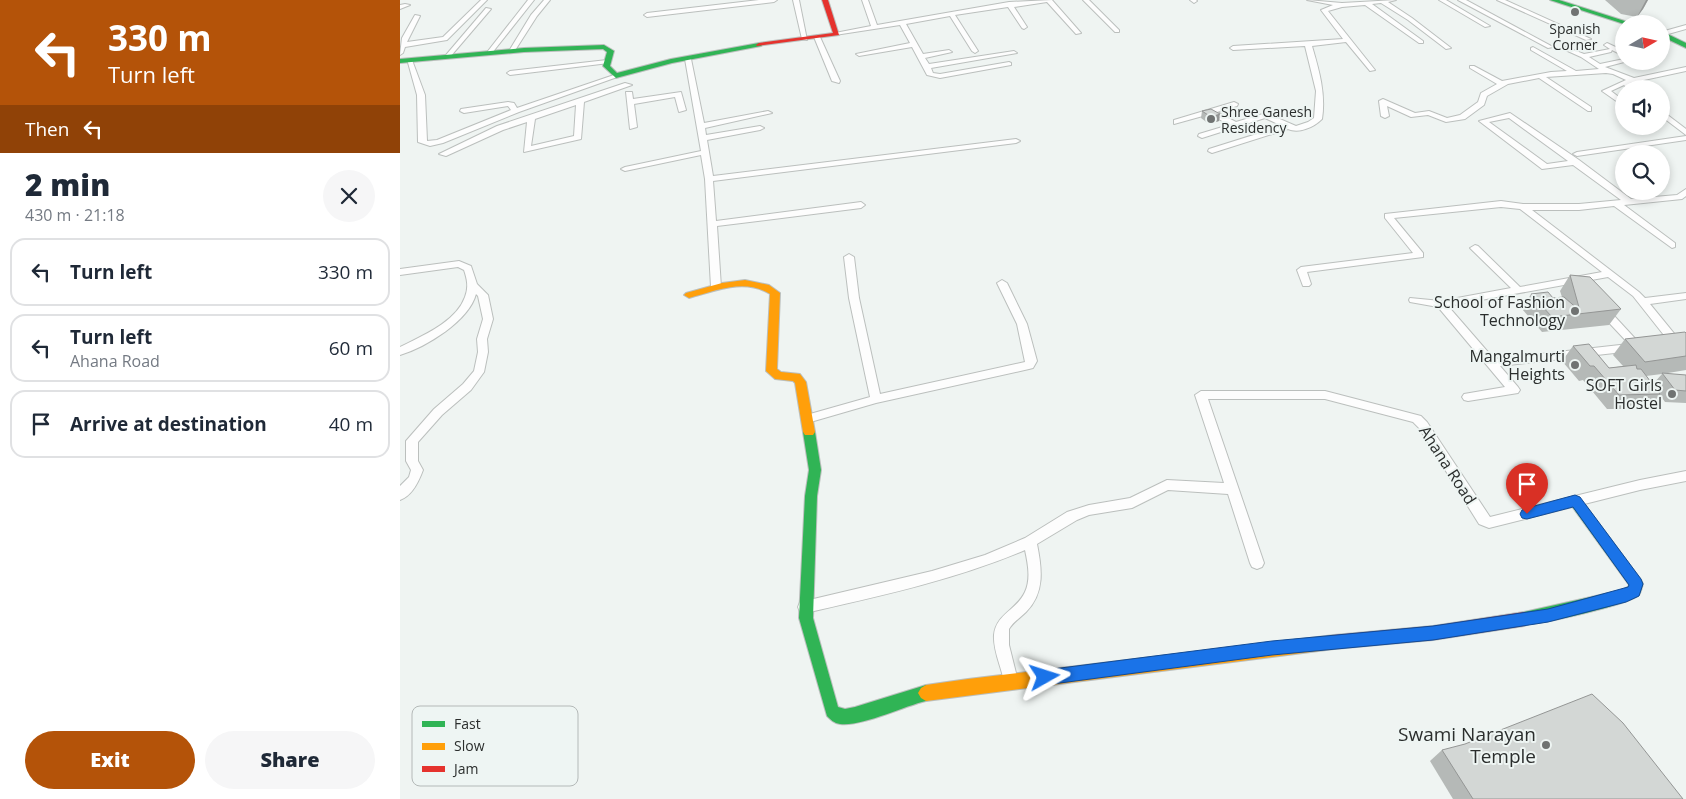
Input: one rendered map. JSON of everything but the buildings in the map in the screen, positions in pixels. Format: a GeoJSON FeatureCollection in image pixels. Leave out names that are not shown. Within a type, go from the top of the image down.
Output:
{"type":"FeatureCollection","features":[{"type":"Feature","properties":{"kind":"street"},"geometry":{"type":"LineString","coordinates":[[402,40],[445,39],[484,0]]}},
{"type":"Feature","properties":{"kind":"street"},"geometry":{"type":"LineString","coordinates":[[490,52],[531,0]]}},
{"type":"Feature","properties":{"kind":"street"},"geometry":{"type":"LineString","coordinates":[[512,51],[534,15],[547,0]]}},
{"type":"Feature","properties":{"kind":"street"},"geometry":{"type":"LineString","coordinates":[[647,15],[774,0]]}},
{"type":"Feature","properties":{"kind":"street"},"geometry":{"type":"LineString","coordinates":[[796,0],[811,38],[836,81]]}},
{"type":"Feature","properties":{"kind":"street"},"geometry":{"type":"LineString","coordinates":[[824,0],[837,34]]}},
{"type":"Feature","properties":{"kind":"street"},"geometry":{"type":"LineString","coordinates":[[865,0],[874,27]]}},
{"type":"Feature","properties":{"kind":"street"},"geometry":{"type":"LineString","coordinates":[[417,16],[409,24],[402,40],[403,58],[421,95],[422,142],[424,144],[438,142],[515,111],[619,75],[654,65],[740,48],[837,34],[1023,1],[1048,0],[1078,33]]}},
{"type":"Feature","properties":{"kind":"street"},"geometry":{"type":"LineString","coordinates":[[1086,0],[1117,30]]}},
{"type":"Feature","properties":{"kind":"street"},"geometry":{"type":"LineString","coordinates":[[1310,0],[1342,5]]}},
{"type":"Feature","properties":{"kind":"street"},"geometry":{"type":"LineString","coordinates":[[1372,70],[1324,10],[1342,5],[1393,0]]}},
{"type":"Feature","properties":{"kind":"street"},"geometry":{"type":"LineString","coordinates":[[1442,0],[1487,26]]}},
{"type":"Feature","properties":{"kind":"street"},"geometry":{"type":"LineString","coordinates":[[1460,0],[1550,46]]}},
{"type":"Feature","properties":{"kind":"street"},"geometry":{"type":"LineString","coordinates":[[1500,0],[1588,39]]}},
{"type":"Feature","properties":{"kind":"street"},"geometry":{"type":"LineString","coordinates":[[1553,0],[1615,19]]}},
{"type":"Feature","properties":{"kind":"street"},"geometry":{"type":"LineString","coordinates":[[1383,2],[1410,19],[1448,48]]}},
{"type":"Feature","properties":{"kind":"street"},"geometry":{"type":"LineString","coordinates":[[1367,3],[1421,42]]}},
{"type":"Feature","properties":{"kind":"street"},"geometry":{"type":"LineString","coordinates":[[1009,4],[1024,27]]}},
{"type":"Feature","properties":{"kind":"street"},"geometry":{"type":"LineString","coordinates":[[448,56],[488,9]]}},
{"type":"Feature","properties":{"kind":"street"},"geometry":{"type":"LineString","coordinates":[[951,13],[975,51]]}},
{"type":"Feature","properties":{"kind":"street"},"geometry":{"type":"LineString","coordinates":[[902,22],[931,75],[937,76],[1009,64]]}},
{"type":"Feature","properties":{"kind":"street"},"geometry":{"type":"LineString","coordinates":[[1670,31],[1686,27]]}},
{"type":"Feature","properties":{"kind":"street"},"geometry":{"type":"LineString","coordinates":[[1670,37],[1686,46]]}},
{"type":"Feature","properties":{"kind":"street"},"geometry":{"type":"LineString","coordinates":[[1233,48],[1349,40]]}},
{"type":"Feature","properties":{"kind":"street"},"geometry":{"type":"LineString","coordinates":[[1202,136],[1266,115],[1288,126],[1299,128],[1312,124],[1318,119],[1321,108],[1308,44]]}},
{"type":"Feature","properties":{"kind":"street"},"geometry":{"type":"LineString","coordinates":[[859,54],[913,45]]}},
{"type":"Feature","properties":{"kind":"street"},"geometry":{"type":"LineString","coordinates":[[403,58],[604,47],[611,51],[606,66],[607,70],[619,75],[628,85],[633,127]]}},
{"type":"Feature","properties":{"kind":"street"},"geometry":{"type":"LineString","coordinates":[[1564,48],[1583,56],[1606,71]]}},
{"type":"Feature","properties":{"kind":"street"},"geometry":{"type":"LineString","coordinates":[[1583,56],[1608,48],[1615,51]]}},
{"type":"Feature","properties":{"kind":"street"},"geometry":{"type":"LineString","coordinates":[[1533,49],[1574,72]]}},
{"type":"Feature","properties":{"kind":"street"},"geometry":{"type":"LineString","coordinates":[[920,57],[949,52]]}},
{"type":"Feature","properties":{"kind":"street"},"geometry":{"type":"LineString","coordinates":[[926,67],[1014,53]]}},
{"type":"Feature","properties":{"kind":"street"},"geometry":{"type":"LineString","coordinates":[[688,59],[709,180],[716,287]]}},
{"type":"Feature","properties":{"kind":"street"},"geometry":{"type":"LineString","coordinates":[[510,73],[607,62]]}},
{"type":"Feature","properties":{"kind":"street"},"geometry":{"type":"LineString","coordinates":[[1600,66],[1615,63]]}},
{"type":"Feature","properties":{"kind":"street"},"geometry":{"type":"LineString","coordinates":[[1472,67],[1502,84]]}},
{"type":"Feature","properties":{"kind":"street"},"geometry":{"type":"LineString","coordinates":[[1633,80],[1686,69]]}},
{"type":"Feature","properties":{"kind":"street"},"geometry":{"type":"LineString","coordinates":[[1385,116],[1383,101],[1414,115],[1429,113],[1446,120],[1462,117],[1481,103],[1484,95],[1502,84],[1540,76],[1606,71],[1614,72],[1626,80]]}},
{"type":"Feature","properties":{"kind":"street"},"geometry":{"type":"LineString","coordinates":[[1540,76],[1588,109]]}},
{"type":"Feature","properties":{"kind":"street"},"geometry":{"type":"LineString","coordinates":[[443,154],[500,128],[628,85]]}},
{"type":"Feature","properties":{"kind":"street"},"geometry":{"type":"LineString","coordinates":[[1615,87],[1606,91],[1615,98]]}},
{"type":"Feature","properties":{"kind":"street"},"geometry":{"type":"LineString","coordinates":[[630,102],[678,90],[682,110]]}},
{"type":"Feature","properties":{"kind":"street"},"geometry":{"type":"LineString","coordinates":[[531,118],[527,150],[578,137],[580,102]]}},
{"type":"Feature","properties":{"kind":"street"},"geometry":{"type":"LineString","coordinates":[[464,111],[508,104],[515,111]]}},
{"type":"Feature","properties":{"kind":"street"},"geometry":{"type":"LineString","coordinates":[[1177,122],[1234,104]]}},
{"type":"Feature","properties":{"kind":"street"},"geometry":{"type":"LineString","coordinates":[[1210,111],[1236,125]]}},
{"type":"Feature","properties":{"kind":"street"},"geometry":{"type":"LineString","coordinates":[[701,126],[768,113]]}},
{"type":"Feature","properties":{"kind":"street"},"geometry":{"type":"LineString","coordinates":[[1629,202],[1576,158],[1510,115],[1483,121],[1545,167],[1576,158],[1686,138]]}},
{"type":"Feature","properties":{"kind":"street"},"geometry":{"type":"LineString","coordinates":[[1670,120],[1686,133]]}},
{"type":"Feature","properties":{"kind":"street"},"geometry":{"type":"LineString","coordinates":[[1670,124],[1675,124]]}},
{"type":"Feature","properties":{"kind":"street"},"geometry":{"type":"LineString","coordinates":[[1212,151],[1288,126]]}},
{"type":"Feature","properties":{"kind":"street"},"geometry":{"type":"LineString","coordinates":[[702,138],[760,128]]}},
{"type":"Feature","properties":{"kind":"street"},"geometry":{"type":"LineString","coordinates":[[709,180],[1016,142]]}},
{"type":"Feature","properties":{"kind":"street"},"geometry":{"type":"LineString","coordinates":[[625,169],[705,152]]}},
{"type":"Feature","properties":{"kind":"street"},"geometry":{"type":"LineString","coordinates":[[1306,284],[1302,270],[1304,269],[1420,255],[1388,216],[1501,204],[1523,207],[1579,207],[1679,197],[1686,192]]}},
{"type":"Feature","properties":{"kind":"street"},"geometry":{"type":"LineString","coordinates":[[1615,204],[1672,245]]}},
{"type":"Feature","properties":{"kind":"street"},"geometry":{"type":"LineString","coordinates":[[712,224],[861,205]]}},
{"type":"Feature","properties":{"kind":"street"},"geometry":{"type":"LineString","coordinates":[[1523,207],[1636,294],[1671,343],[1686,355]]}},
{"type":"Feature","properties":{"kind":"street"},"geometry":{"type":"LineString","coordinates":[[1475,248],[1519,290]]}},
{"type":"Feature","properties":{"kind":"street"},"geometry":{"type":"LineString","coordinates":[[849,257],[854,298],[876,398]]}},
{"type":"Feature","properties":{"kind":"street"},"geometry":{"type":"LineString","coordinates":[[400,272],[459,264],[468,268],[473,285],[483,295],[488,319],[482,339],[483,352],[479,372],[412,441],[412,462],[417,470],[414,479],[400,494]]}},
{"type":"Feature","properties":{"kind":"street"},"geometry":{"type":"LineString","coordinates":[[1414,300],[1441,304],[1519,290],[1579,284],[1609,274]]}},
{"type":"Feature","properties":{"kind":"street"},"geometry":{"type":"LineString","coordinates":[[807,419],[876,398],[1032,364],[1022,324],[1002,283]]}},
{"type":"Feature","properties":{"kind":"street"},"geometry":{"type":"LineString","coordinates":[[689,295],[716,287],[752,284],[767,286],[773,290],[771,372],[774,375],[796,378],[800,382],[815,470],[810,496],[805,607],[832,711],[838,716],[856,716],[910,696],[964,686],[1095,672],[1272,648],[1433,633],[1548,615],[1626,596],[1634,591],[1636,584],[1575,501]]}},
{"type":"Feature","properties":{"kind":"street"},"geometry":{"type":"LineString","coordinates":[[400,351],[428,337],[453,320],[467,304],[473,285]]}},
{"type":"Feature","properties":{"kind":"street"},"geometry":{"type":"LineString","coordinates":[[1642,302],[1686,296]]}},
{"type":"Feature","properties":{"kind":"street"},"geometry":{"type":"LineString","coordinates":[[1491,363],[1642,346],[1594,300]]}},
{"type":"Feature","properties":{"kind":"street"},"geometry":{"type":"LineString","coordinates":[[1441,304],[1514,390],[1468,397]]}},
{"type":"Feature","properties":{"kind":"street","name":"Ahana Road"},"geometry":{"type":"LineString","coordinates":[[1231,489],[1201,395],[1325,395],[1417,419],[1423,425],[1484,520],[1489,523],[1686,476]]}},
{"type":"Feature","properties":{"kind":"street"},"geometry":{"type":"LineString","coordinates":[[805,607],[932,576],[987,560],[1030,542],[1072,516],[1089,510],[1132,503],[1167,485],[1231,489],[1257,563]]}},
{"type":"Feature","properties":{"kind":"street"},"geometry":{"type":"LineString","coordinates":[[1011,681],[1001,636],[1005,620],[1022,607],[1035,587],[1036,571],[1030,542]]}},
{"type":"Feature","properties":{"kind":"traffic: fast"},"geometry":{"type":"LineString","coordinates":[[1553,0],[1615,19]]}},
{"type":"Feature","properties":{"kind":"traffic: fast"},"geometry":{"type":"LineString","coordinates":[[1670,38],[1686,46]]}},
{"type":"Feature","properties":{"kind":"traffic: fast"},"geometry":{"type":"LineString","coordinates":[[400,61],[524,50],[604,47],[611,51],[606,66],[616,76],[671,61],[759,45]]}},
{"type":"Feature","properties":{"kind":"traffic: fast"},"geometry":{"type":"LineString","coordinates":[[809,432],[815,470],[811,496],[806,618],[832,711],[838,716],[845,717],[926,693]]}},
{"type":"Feature","properties":{"kind":"traffic: fast"},"geometry":{"type":"LineString","coordinates":[[1524,619],[1625,596],[1634,591],[1636,584],[1575,501]]}},
{"type":"Feature","properties":{"kind":"traffic: slow"},"geometry":{"type":"LineString","coordinates":[[689,295],[722,286],[745,283],[766,287],[775,293],[771,371],[779,376],[796,377],[800,382],[809,432]]}},
{"type":"Feature","properties":{"kind":"traffic: slow"},"geometry":{"type":"LineString","coordinates":[[926,693],[1334,642]]}},
{"type":"Feature","properties":{"kind":"traffic: jam"},"geometry":{"type":"LineString","coordinates":[[759,45],[837,34],[825,0]]}},
{"type":"Feature","properties":{"kind":"traffic: jam"},"geometry":{"type":"LineString","coordinates":[[1334,642],[1433,633],[1524,619]]}},
{"type":"Feature","properties":{"kind":"place","name":"Spanish Corner"},"geometry":{"type":"Point","coordinates":[1575,12]}},
{"type":"Feature","properties":{"kind":"place","name":"Shree Ganesh Residency"},"geometry":{"type":"Point","coordinates":[1211,119]}},
{"type":"Feature","properties":{"kind":"place","name":"School of Fashion Technology"},"geometry":{"type":"Point","coordinates":[1575,311]}},
{"type":"Feature","properties":{"kind":"place","name":"Mangalmurti Heights"},"geometry":{"type":"Point","coordinates":[1575,365]}},
{"type":"Feature","properties":{"kind":"place","name":"SOFT Girls Hostel"},"geometry":{"type":"Point","coordinates":[1672,394]}},
{"type":"Feature","properties":{"kind":"place","name":"Swami Narayan Temple"},"geometry":{"type":"Point","coordinates":[1546,745]}},
{"type":"Feature","properties":{"kind":"route"},"geometry":{"type":"LineString","coordinates":[[1045,677],[1272,648],[1433,633],[1548,615],[1626,596],[1634,591],[1636,584],[1630,574],[1575,501],[1527,514]]}}]}
